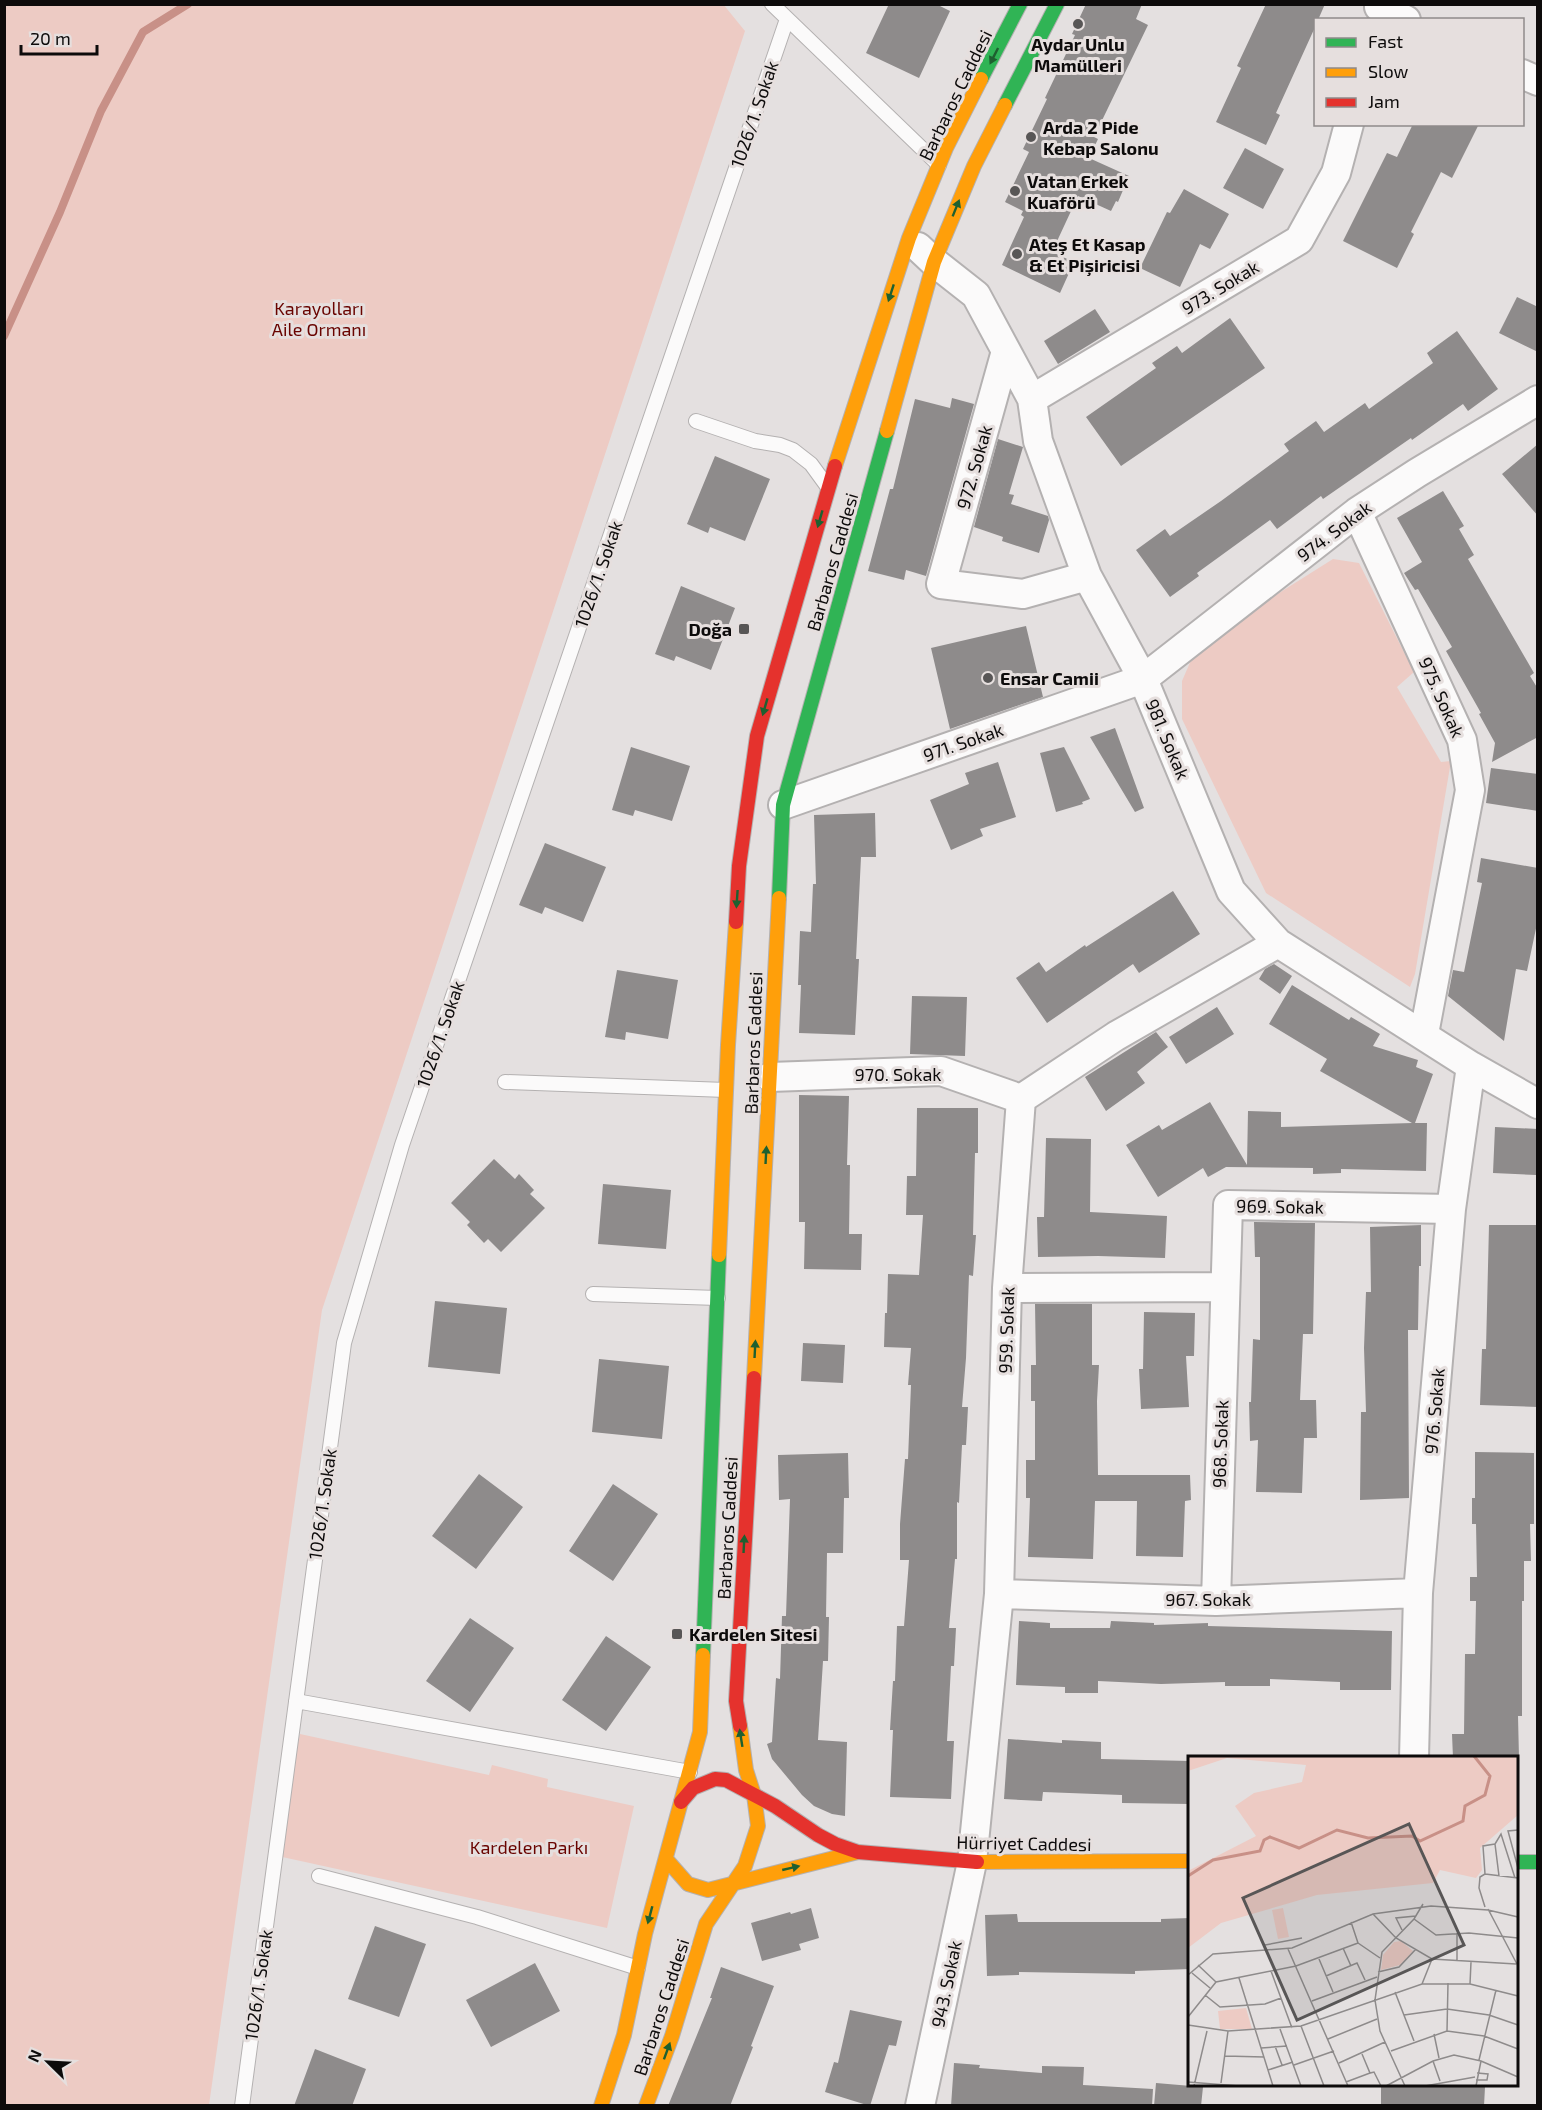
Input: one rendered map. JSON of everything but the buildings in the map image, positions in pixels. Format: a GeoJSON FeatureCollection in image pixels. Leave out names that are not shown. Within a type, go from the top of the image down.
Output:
{"type":"FeatureCollection","features":[{"type":"Feature","properties":{"kind":"main road","name":"Barbaros Caddesi"},"geometry":{"type":"LineString","coordinates":[[601,2106],[624,2035],[645,1934],[700,1732],[726,1090],[739,866],[757,736],[828,489],[909,238],[939,165],[1020,4]]}},
{"type":"Feature","properties":{"kind":"main road","name":"Barbaros Caddesi"},"geometry":{"type":"LineString","coordinates":[[646,2106],[672,2037],[706,1924],[745,1866],[758,1826],[754,1795],[746,1770],[736,1701],[783,805],[934,262],[974,166],[1057,4]]}},
{"type":"Feature","properties":{"kind":"main road","name":"Hürriyet Caddesi"},"geometry":{"type":"LineString","coordinates":[[681,1802],[693,1788],[715,1779],[726,1780],[775,1806],[818,1835],[858,1852],[972,1862],[1188,1861]]}},
{"type":"Feature","properties":{"kind":"main road","name":"Hürriyet Caddesi"},"geometry":{"type":"LineString","coordinates":[[666,1858],[685,1884],[697,1890],[722,1888],[735,1882],[858,1852]]}},
{"type":"Feature","properties":{"kind":"main road"},"geometry":{"type":"LineString","coordinates":[[1518,1862],[1538,1862]]}},
{"type":"Feature","properties":{"kind":"street"},"geometry":{"type":"LineString","coordinates":[[1379,10],[1401,18]]}},
{"type":"Feature","properties":{"kind":"street"},"geometry":{"type":"LineString","coordinates":[[1524,75],[1538,81]]}},
{"type":"Feature","properties":{"kind":"street","name":"973. Sokak"},"geometry":{"type":"LineString","coordinates":[[1032,399],[1299,240],[1336,173],[1348,126]]}},
{"type":"Feature","properties":{"kind":"street","name":"981. Sokak"},"geometry":{"type":"LineString","coordinates":[[909,238],[934,262],[976,295],[1032,399],[1038,441],[1087,576],[1143,679],[1231,891],[1278,943],[1471,1066],[1538,1104]]}},
{"type":"Feature","properties":{"kind":"street","name":"972. Sokak"},"geometry":{"type":"LineString","coordinates":[[1006,351],[941,584],[1023,594],[1087,576]]}},
{"type":"Feature","properties":{"kind":"street","name":"974. Sokak"},"geometry":{"type":"LineString","coordinates":[[1143,679],[1357,512],[1538,400]]}},
{"type":"Feature","properties":{"kind":"street","name":"975. Sokak"},"geometry":{"type":"LineString","coordinates":[[1357,512],[1462,741],[1470,790],[1424,1034]]}},
{"type":"Feature","properties":{"kind":"street","name":"971. Sokak"},"geometry":{"type":"LineString","coordinates":[[783,805],[1143,679]]}},
{"type":"Feature","properties":{"kind":"street"},"geometry":{"type":"LineString","coordinates":[[1021,1099],[1116,1036],[1278,943]]}},
{"type":"Feature","properties":{"kind":"street","name":"976. Sokak"},"geometry":{"type":"LineString","coordinates":[[1414,1756],[1418,1593],[1451,1209],[1471,1066]]}},
{"type":"Feature","properties":{"kind":"street","name":"970. Sokak"},"geometry":{"type":"LineString","coordinates":[[770,1077],[941,1071],[1021,1099]]}},
{"type":"Feature","properties":{"kind":"street","name":"959. Sokak"},"geometry":{"type":"LineString","coordinates":[[972,1862],[999,1594],[1007,1288],[1021,1099]]}},
{"type":"Feature","properties":{"kind":"street","name":"969. Sokak"},"geometry":{"type":"LineString","coordinates":[[1224,1287],[1228,1205],[1451,1209]]}},
{"type":"Feature","properties":{"kind":"street"},"geometry":{"type":"LineString","coordinates":[[1007,1288],[1224,1287]]}},
{"type":"Feature","properties":{"kind":"street","name":"968. Sokak"},"geometry":{"type":"LineString","coordinates":[[1215,1600],[1224,1287]]}},
{"type":"Feature","properties":{"kind":"street","name":"967. Sokak"},"geometry":{"type":"LineString","coordinates":[[999,1594],[1215,1600],[1418,1593]]}},
{"type":"Feature","properties":{"kind":"street","name":"943. Sokak"},"geometry":{"type":"LineString","coordinates":[[920,2106],[972,1862]]}},
{"type":"Feature","properties":{"kind":"lane"},"geometry":{"type":"LineString","coordinates":[[772,4],[939,165]]}},
{"type":"Feature","properties":{"kind":"lane","name":"1026/1. Sokak"},"geometry":{"type":"LineString","coordinates":[[242,2106],[344,1342],[402,1145],[787,19]]}},
{"type":"Feature","properties":{"kind":"lane"},"geometry":{"type":"LineString","coordinates":[[696,421],[755,441],[780,445],[793,450],[811,464],[828,489]]}},
{"type":"Feature","properties":{"kind":"lane"},"geometry":{"type":"LineString","coordinates":[[505,1082],[726,1090]]}},
{"type":"Feature","properties":{"kind":"lane"},"geometry":{"type":"LineString","coordinates":[[593,1294],[718,1298]]}},
{"type":"Feature","properties":{"kind":"lane"},"geometry":{"type":"LineString","coordinates":[[296,1701],[690,1772]]}},
{"type":"Feature","properties":{"kind":"lane"},"geometry":{"type":"LineString","coordinates":[[318,1875],[477,1917],[638,1968]]}},
{"type":"Feature","properties":{"kind":"green space","name":"Karayolları Aile Ormanı"},"geometry":{"type":"Polygon","coordinates":[[[5,4],[723,4],[745,31],[322,1310],[209,2105],[5,2105],[5,4]]]}},
{"type":"Feature","properties":{"kind":"green space"},"geometry":{"type":"Polygon","coordinates":[[[1333,559],[1359,563],[1414,672],[1397,687],[1441,762],[1451,761],[1415,974],[1410,987],[1266,893],[1182,719],[1182,681],[1198,644],[1333,559]]]}},
{"type":"Feature","properties":{"kind":"green space","name":"Kardelen Parkı"},"geometry":{"type":"Polygon","coordinates":[[[300,1734],[489,1775],[492,1765],[548,1779],[547,1787],[634,1806],[607,1928],[273,1855],[300,1734]]]}},
{"type":"Feature","properties":{"kind":"waterway"},"geometry":{"type":"LineString","coordinates":[[4,336],[60,212],[101,111],[143,32],[188,4]]}},
{"type":"Feature","properties":{"kind":"traffic: fast"},"geometry":{"type":"LineString","coordinates":[[981,79],[1020,4]]}},
{"type":"Feature","properties":{"kind":"traffic: fast"},"geometry":{"type":"LineString","coordinates":[[1005,105],[1057,4]]}},
{"type":"Feature","properties":{"kind":"traffic: fast"},"geometry":{"type":"LineString","coordinates":[[779,898],[783,805],[887,431]]}},
{"type":"Feature","properties":{"kind":"traffic: fast"},"geometry":{"type":"LineString","coordinates":[[703,1655],[719,1255]]}},
{"type":"Feature","properties":{"kind":"traffic: fast"},"geometry":{"type":"LineString","coordinates":[[1518,1862],[1538,1862]]}},
{"type":"Feature","properties":{"kind":"traffic: slow"},"geometry":{"type":"LineString","coordinates":[[835,466],[909,238],[946,148],[981,79]]}},
{"type":"Feature","properties":{"kind":"traffic: slow"},"geometry":{"type":"LineString","coordinates":[[887,431],[934,262],[974,166],[1005,105]]}},
{"type":"Feature","properties":{"kind":"traffic: slow"},"geometry":{"type":"LineString","coordinates":[[754,1378],[779,898]]}},
{"type":"Feature","properties":{"kind":"traffic: slow"},"geometry":{"type":"LineString","coordinates":[[719,1255],[736,922]]}},
{"type":"Feature","properties":{"kind":"traffic: slow"},"geometry":{"type":"LineString","coordinates":[[601,2106],[624,2035],[645,1934],[700,1732],[703,1655]]}},
{"type":"Feature","properties":{"kind":"traffic: slow"},"geometry":{"type":"LineString","coordinates":[[646,2106],[672,2036],[706,1924],[745,1866],[758,1826],[754,1795],[746,1770],[740,1726]]}},
{"type":"Feature","properties":{"kind":"traffic: slow"},"geometry":{"type":"LineString","coordinates":[[666,1859],[688,1884],[708,1890],[858,1852]]}},
{"type":"Feature","properties":{"kind":"traffic: slow"},"geometry":{"type":"LineString","coordinates":[[977,1862],[1188,1861]]}},
{"type":"Feature","properties":{"kind":"traffic: jam"},"geometry":{"type":"LineString","coordinates":[[736,922],[739,866],[757,736],[835,466]]}},
{"type":"Feature","properties":{"kind":"traffic: jam"},"geometry":{"type":"LineString","coordinates":[[740,1726],[736,1701],[754,1378]]}},
{"type":"Feature","properties":{"kind":"traffic: jam"},"geometry":{"type":"LineString","coordinates":[[681,1802],[693,1788],[715,1779],[726,1780],[775,1806],[818,1835],[858,1852],[977,1862]]}},
{"type":"Feature","properties":{"kind":"place","name":"Aydar Unlu Mamülleri"},"geometry":{"type":"Point","coordinates":[1078,24]}},
{"type":"Feature","properties":{"kind":"place","name":"Arda 2 Pide Kebap Salonu"},"geometry":{"type":"Point","coordinates":[1031,137]}},
{"type":"Feature","properties":{"kind":"place","name":"Vatan Erkek Kuaförü"},"geometry":{"type":"Point","coordinates":[1015,191]}},
{"type":"Feature","properties":{"kind":"place","name":"Ateş Et Kasap & Et Pişiricisi"},"geometry":{"type":"Point","coordinates":[1017,254]}},
{"type":"Feature","properties":{"kind":"place","name":"Doğa"},"geometry":{"type":"Point","coordinates":[744,629]}},
{"type":"Feature","properties":{"kind":"place","name":"Ensar Camii"},"geometry":{"type":"Point","coordinates":[988,678]}},
{"type":"Feature","properties":{"kind":"place","name":"Kardelen Sitesi"},"geometry":{"type":"Point","coordinates":[677,1634]}}]}
